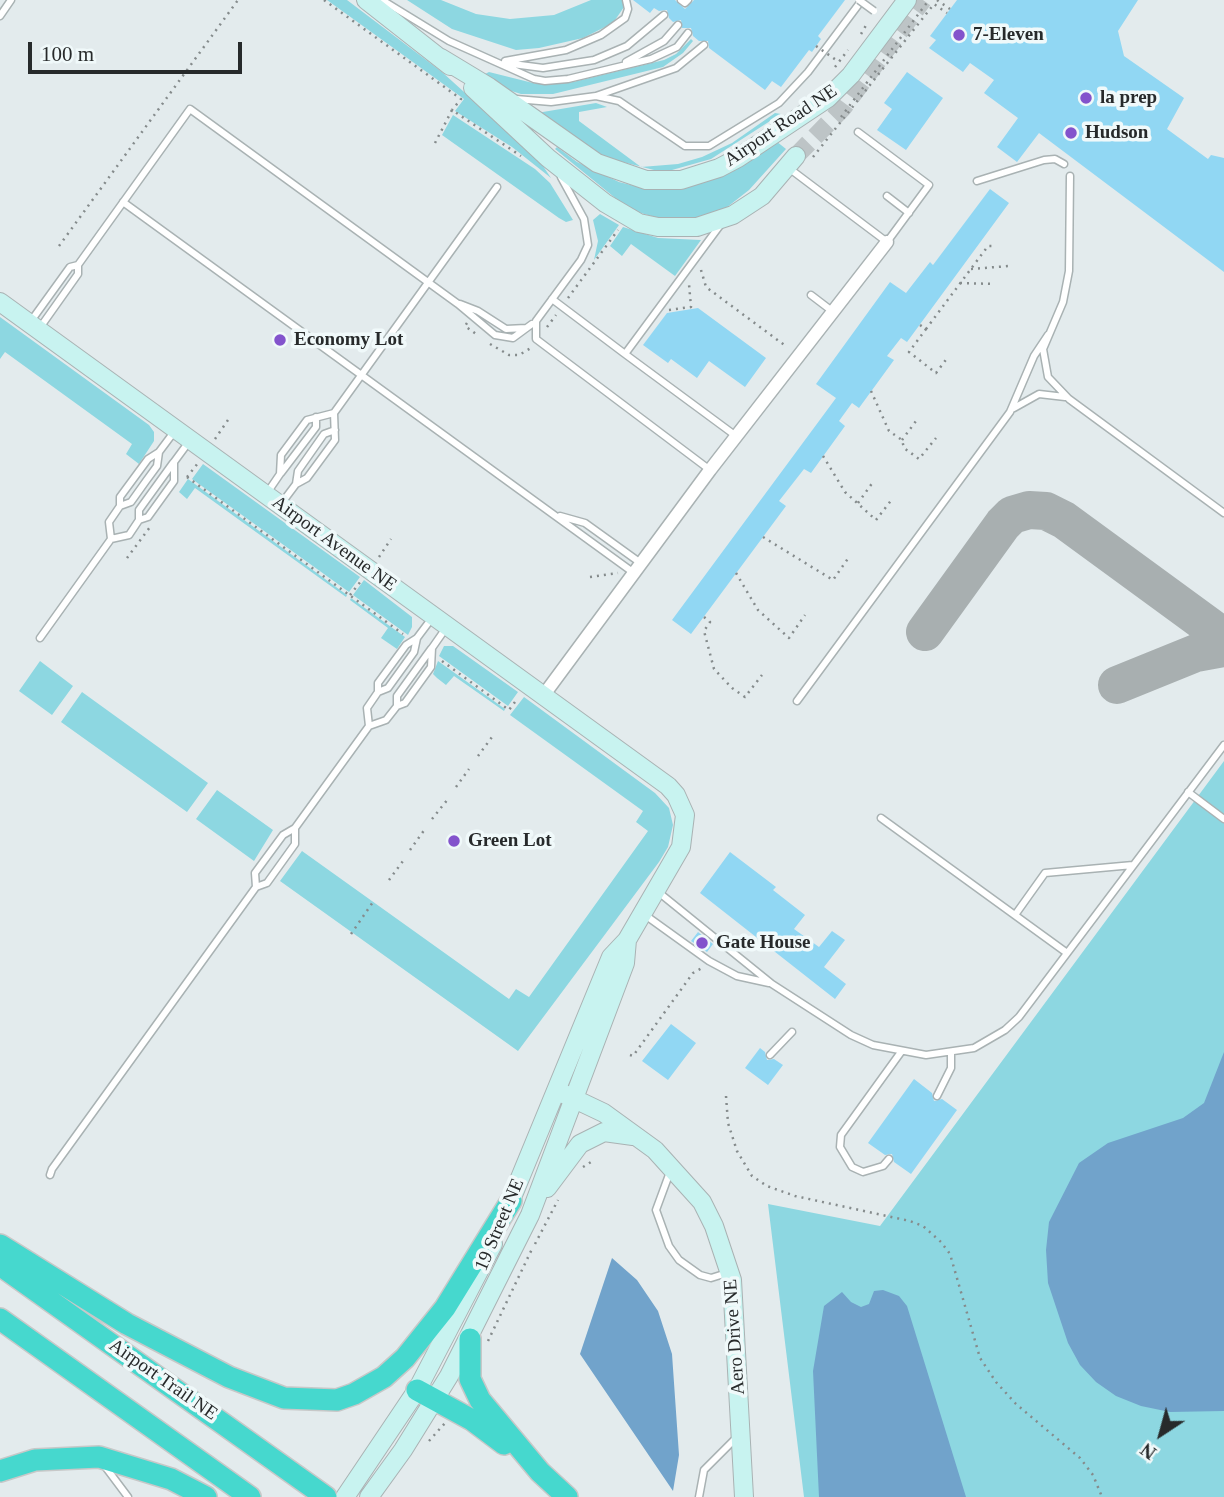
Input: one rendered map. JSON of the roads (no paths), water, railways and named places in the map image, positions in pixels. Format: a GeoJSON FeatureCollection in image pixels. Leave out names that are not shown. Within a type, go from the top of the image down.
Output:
{"type":"FeatureCollection","features":[{"type":"Feature","properties":{"kind":"highway"},"geometry":{"type":"LineString","coordinates":[[0,1245],[127,1324],[229,1377],[284,1398],[337,1400],[384,1377],[405,1358],[445,1308],[511,1201]]}},
{"type":"Feature","properties":{"kind":"highway","name":"Airport Trail NE"},"geometry":{"type":"LineString","coordinates":[[0,1265],[326,1497]]}},
{"type":"Feature","properties":{"kind":"highway"},"geometry":{"type":"LineString","coordinates":[[0,1319],[250,1497]]}},
{"type":"Feature","properties":{"kind":"highway"},"geometry":{"type":"LineString","coordinates":[[478,1344],[472,1387],[489,1413],[540,1472]]}},
{"type":"Feature","properties":{"kind":"highway"},"geometry":{"type":"LineString","coordinates":[[432,1403],[472,1420],[540,1472],[567,1497]]}},
{"type":"Feature","properties":{"kind":"highway"},"geometry":{"type":"LineString","coordinates":[[0,1471],[35,1460],[99,1457],[171,1479],[206,1497]]}},
{"type":"Feature","properties":{"kind":"street","name":"Airport Road NE"},"geometry":{"type":"LineString","coordinates":[[366,0],[441,58],[548,158],[605,203],[639,223],[679,228],[697,227],[725,219],[761,196],[800,162]]}},
{"type":"Feature","properties":{"kind":"street","name":"Airport Road NE"},"geometry":{"type":"LineString","coordinates":[[441,58],[489,87],[597,163],[646,180],[681,180],[709,172],[738,158],[817,106],[851,75],[907,0]]}},
{"type":"Feature","properties":{"kind":"street"},"geometry":{"type":"LineString","coordinates":[[543,696],[710,470],[887,242]]}},
{"type":"Feature","properties":{"kind":"street","name":"Airport Avenue NE"},"geometry":{"type":"LineString","coordinates":[[0,302],[668,786]]}},
{"type":"Feature","properties":{"kind":"street","name":"19 Street NE"},"geometry":{"type":"LineString","coordinates":[[345,1497],[387,1439],[432,1403],[482,1271],[611,957],[627,940],[641,912],[676,860],[685,834],[682,806],[668,786]]}},
{"type":"Feature","properties":{"kind":"street","name":"19 Street NE"},"geometry":{"type":"LineString","coordinates":[[369,1497],[432,1403],[478,1344],[625,964],[627,940]]}},
{"type":"Feature","properties":{"kind":"street","name":"Aero Drive NE"},"geometry":{"type":"LineString","coordinates":[[555,1090],[604,1112],[638,1137],[672,1167],[702,1202],[725,1252],[730,1271],[744,1497]]}},
{"type":"Feature","properties":{"kind":"street"},"geometry":{"type":"LineString","coordinates":[[530,1215],[572,1150],[580,1144],[604,1132],[638,1137]]}},
{"type":"Feature","properties":{"kind":"lane"},"geometry":{"type":"LineString","coordinates":[[0,16],[11,0]]}},
{"type":"Feature","properties":{"kind":"lane"},"geometry":{"type":"LineString","coordinates":[[382,0],[449,41],[534,79],[568,79],[667,53],[677,47],[688,33]]}},
{"type":"Feature","properties":{"kind":"lane"},"geometry":{"type":"LineString","coordinates":[[626,0],[627,13]]}},
{"type":"Feature","properties":{"kind":"lane"},"geometry":{"type":"LineString","coordinates":[[500,62],[566,50],[601,34],[621,22],[632,0]]}},
{"type":"Feature","properties":{"kind":"lane"},"geometry":{"type":"LineString","coordinates":[[681,0],[685,3],[688,0]]}},
{"type":"Feature","properties":{"kind":"lane"},"geometry":{"type":"LineString","coordinates":[[596,96],[619,100],[685,146],[699,148],[720,142],[779,103],[797,86],[861,0],[890,23]]}},
{"type":"Feature","properties":{"kind":"lane"},"geometry":{"type":"LineString","coordinates":[[500,62],[542,68],[594,60],[627,46],[664,15]]}},
{"type":"Feature","properties":{"kind":"lane"},"geometry":{"type":"LineString","coordinates":[[615,68],[664,41],[678,25]]}},
{"type":"Feature","properties":{"kind":"lane"},"geometry":{"type":"LineString","coordinates":[[489,87],[506,96],[536,103],[596,96],[676,68],[704,45]]}},
{"type":"Feature","properties":{"kind":"lane"},"geometry":{"type":"LineString","coordinates":[[34,327],[78,274],[78,265],[190,109],[458,303],[470,317],[504,339],[517,337],[534,323],[581,260],[588,236],[584,219],[570,189],[548,158]]}},
{"type":"Feature","properties":{"kind":"lane"},"geometry":{"type":"LineString","coordinates":[[800,162],[887,242],[929,185],[858,132]]}},
{"type":"Feature","properties":{"kind":"lane"},"geometry":{"type":"LineString","coordinates":[[976,181],[1044,160],[1055,159],[1064,164]]}},
{"type":"Feature","properties":{"kind":"lane"},"geometry":{"type":"LineString","coordinates":[[1010,412],[1034,356],[1058,317],[1066,289],[1070,176]]}},
{"type":"Feature","properties":{"kind":"lane"},"geometry":{"type":"LineString","coordinates":[[280,505],[296,484],[307,478],[335,440],[334,413],[497,187]]}},
{"type":"Feature","properties":{"kind":"lane"},"geometry":{"type":"LineString","coordinates":[[887,196],[909,213]]}},
{"type":"Feature","properties":{"kind":"lane"},"geometry":{"type":"LineString","coordinates":[[122,202],[553,514],[638,569]]}},
{"type":"Feature","properties":{"kind":"lane"},"geometry":{"type":"LineString","coordinates":[[625,354],[725,219]]}},
{"type":"Feature","properties":{"kind":"lane"},"geometry":{"type":"LineString","coordinates":[[34,327],[70,267],[78,265]]}},
{"type":"Feature","properties":{"kind":"lane"},"geometry":{"type":"LineString","coordinates":[[811,295],[834,312]]}},
{"type":"Feature","properties":{"kind":"lane"},"geometry":{"type":"LineString","coordinates":[[552,299],[736,436]]}},
{"type":"Feature","properties":{"kind":"lane"},"geometry":{"type":"LineString","coordinates":[[534,323],[534,334],[539,343],[710,470]]}},
{"type":"Feature","properties":{"kind":"lane"},"geometry":{"type":"LineString","coordinates":[[1048,335],[1043,357],[1048,377],[1069,399],[1224,513]]}},
{"type":"Feature","properties":{"kind":"lane"},"geometry":{"type":"LineString","coordinates":[[797,701],[1010,412],[1026,398],[1039,394],[1054,393],[1069,399]]}},
{"type":"Feature","properties":{"kind":"lane"},"geometry":{"type":"LineString","coordinates":[[281,474],[281,455],[307,420],[334,413]]}},
{"type":"Feature","properties":{"kind":"lane"},"geometry":{"type":"LineString","coordinates":[[265,494],[316,427],[316,417]]}},
{"type":"Feature","properties":{"kind":"lane"},"geometry":{"type":"LineString","coordinates":[[296,484],[298,471],[324,434],[335,430]]}},
{"type":"Feature","properties":{"kind":"lane"},"geometry":{"type":"LineString","coordinates":[[111,539],[109,522],[120,506],[120,497],[148,459],[183,435]]}},
{"type":"Feature","properties":{"kind":"lane"},"geometry":{"type":"LineString","coordinates":[[40,638],[111,539],[129,535],[139,520],[139,510],[174,462],[183,435]]}},
{"type":"Feature","properties":{"kind":"lane"},"geometry":{"type":"LineString","coordinates":[[120,506],[131,502],[151,473],[159,452]]}},
{"type":"Feature","properties":{"kind":"lane"},"geometry":{"type":"LineString","coordinates":[[139,520],[148,517],[174,481],[174,462]]}},
{"type":"Feature","properties":{"kind":"lane"},"geometry":{"type":"LineString","coordinates":[[553,514],[585,523],[638,569]]}},
{"type":"Feature","properties":{"kind":"lane"},"geometry":{"type":"LineString","coordinates":[[378,692],[378,683],[405,645],[440,621]]}},
{"type":"Feature","properties":{"kind":"lane"},"geometry":{"type":"LineString","coordinates":[[256,887],[255,873],[283,835],[295,828],[369,726],[386,720],[397,706],[405,703],[431,667],[432,648],[440,621]]}},
{"type":"Feature","properties":{"kind":"lane"},"geometry":{"type":"LineString","coordinates":[[369,726],[367,708],[378,692],[388,688],[409,659],[417,638]]}},
{"type":"Feature","properties":{"kind":"lane"},"geometry":{"type":"LineString","coordinates":[[397,706],[397,696],[432,648]]}},
{"type":"Feature","properties":{"kind":"lane"},"geometry":{"type":"LineString","coordinates":[[655,890],[772,984],[851,1035],[901,1052],[926,1055],[974,1048],[1005,1030],[1067,953],[1224,745]]}},
{"type":"Feature","properties":{"kind":"lane"},"geometry":{"type":"LineString","coordinates":[[1188,792],[1224,819]]}},
{"type":"Feature","properties":{"kind":"lane"},"geometry":{"type":"LineString","coordinates":[[881,818],[1067,953]]}},
{"type":"Feature","properties":{"kind":"lane"},"geometry":{"type":"LineString","coordinates":[[50,1175],[256,887],[267,883],[295,844],[295,828]]}},
{"type":"Feature","properties":{"kind":"lane"},"geometry":{"type":"LineString","coordinates":[[1015,915],[1045,873],[1133,864]]}},
{"type":"Feature","properties":{"kind":"lane"},"geometry":{"type":"LineString","coordinates":[[641,912],[709,961],[737,976],[772,984]]}},
{"type":"Feature","properties":{"kind":"lane"},"geometry":{"type":"LineString","coordinates":[[770,1055],[792,1032]]}},
{"type":"Feature","properties":{"kind":"lane"},"geometry":{"type":"LineString","coordinates":[[889,1159],[883,1166],[863,1172],[852,1167],[840,1147],[841,1135],[901,1052]]}},
{"type":"Feature","properties":{"kind":"lane"},"geometry":{"type":"LineString","coordinates":[[937,1096],[951,1068],[951,1053]]}},
{"type":"Feature","properties":{"kind":"lane"},"geometry":{"type":"LineString","coordinates":[[672,1167],[656,1210],[669,1246],[679,1260],[701,1275],[711,1278],[730,1271]]}},
{"type":"Feature","properties":{"kind":"lane"},"geometry":{"type":"LineString","coordinates":[[699,1497],[704,1469],[713,1457],[741,1434]]}},
{"type":"Feature","properties":{"kind":"lane"},"geometry":{"type":"LineString","coordinates":[[99,1457],[128,1497]]}},
{"type":"Feature","properties":{"kind":"tunnel"},"geometry":{"type":"LineString","coordinates":[[796,156],[843,108],[923,0]]}},
{"type":"Feature","properties":{"kind":"place","name":"7-Eleven"},"geometry":{"type":"Point","coordinates":[959,35]}},
{"type":"Feature","properties":{"kind":"place","name":"la prep"},"geometry":{"type":"Point","coordinates":[1086,98]}},
{"type":"Feature","properties":{"kind":"place","name":"Hudson"},"geometry":{"type":"Point","coordinates":[1071,133]}},
{"type":"Feature","properties":{"kind":"place","name":"Economy Lot"},"geometry":{"type":"Point","coordinates":[280,340]}},
{"type":"Feature","properties":{"kind":"place","name":"Green Lot"},"geometry":{"type":"Point","coordinates":[454,841]}},
{"type":"Feature","properties":{"kind":"place","name":"Gate House"},"geometry":{"type":"Point","coordinates":[702,943]}}]}
